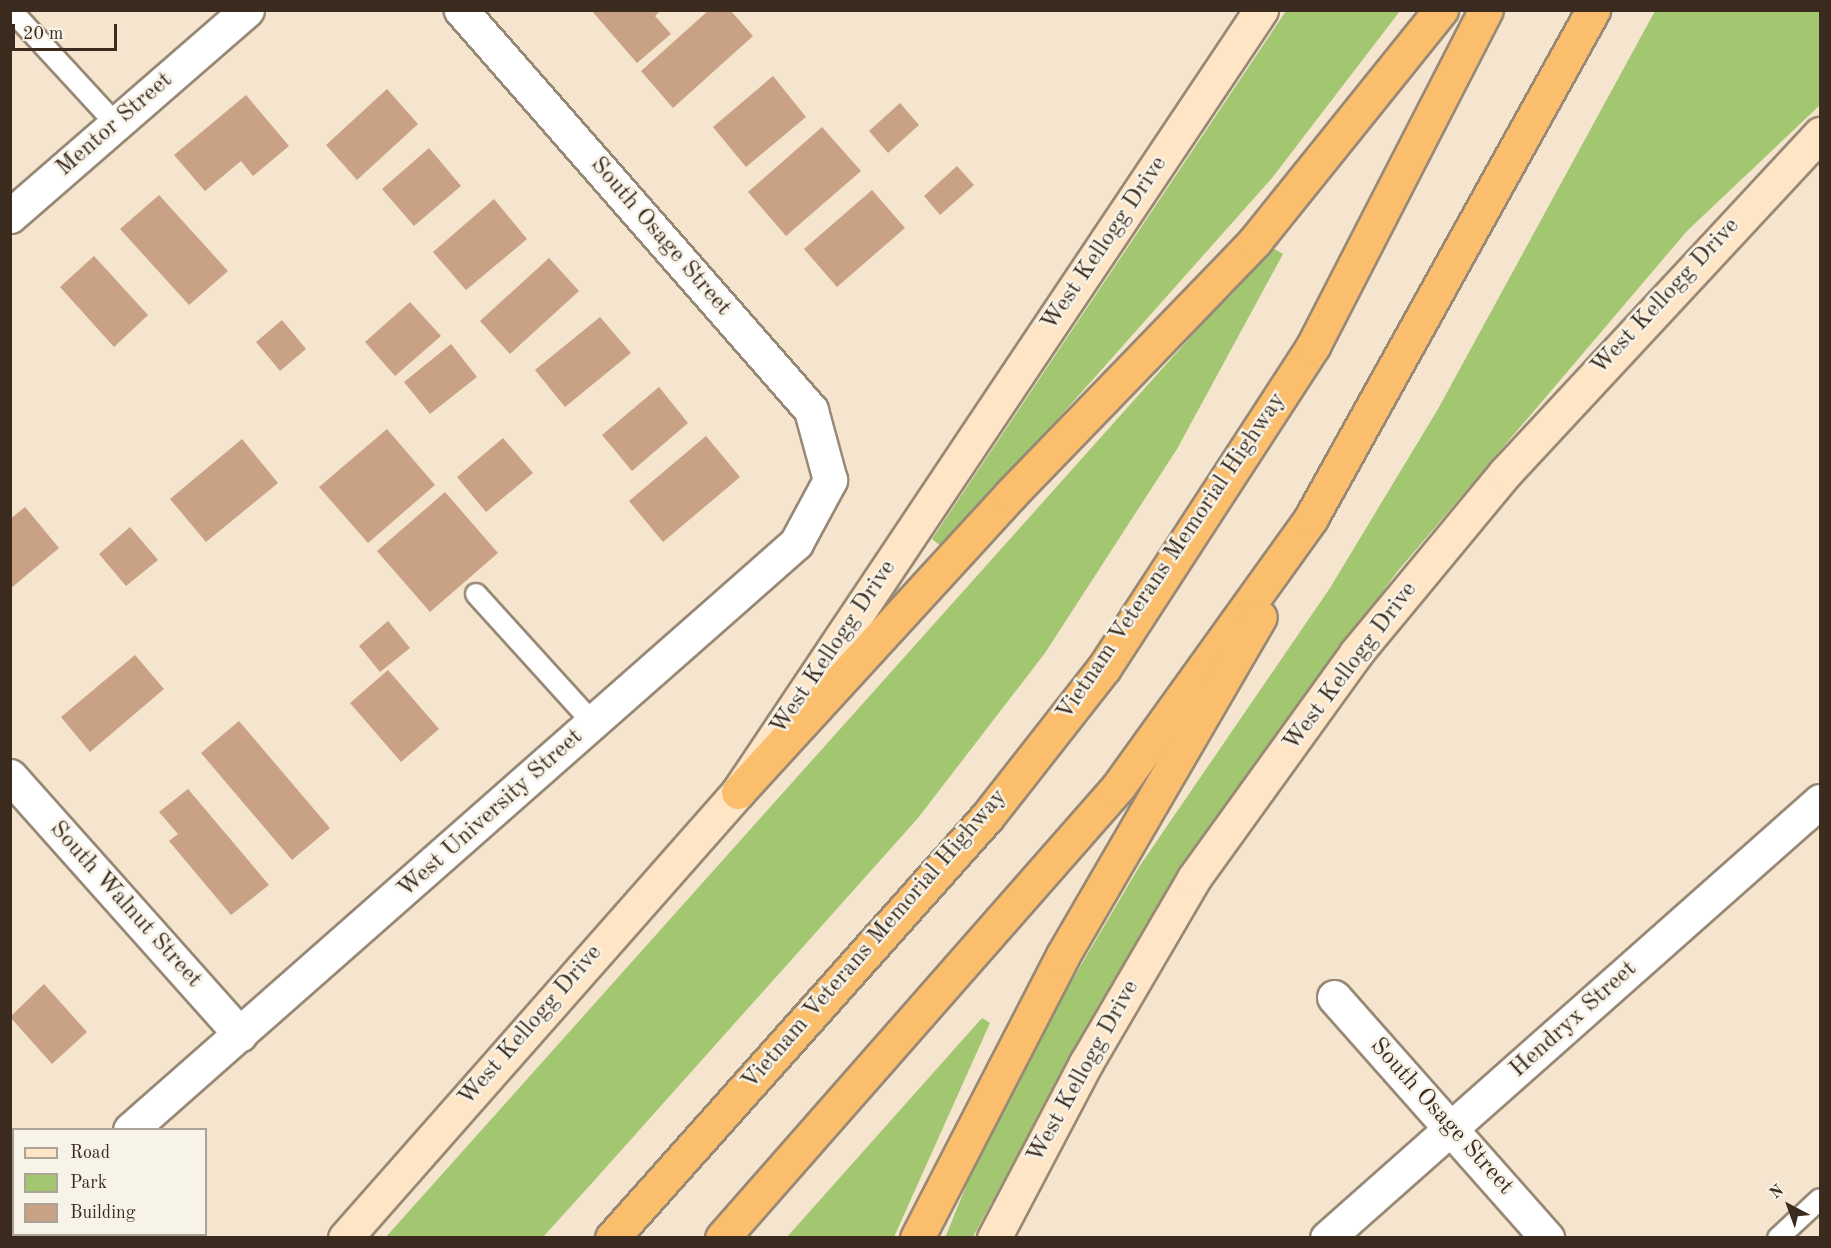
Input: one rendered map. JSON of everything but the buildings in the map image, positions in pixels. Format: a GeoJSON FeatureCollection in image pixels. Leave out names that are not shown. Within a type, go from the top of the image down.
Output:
{"type":"FeatureCollection","features":[{"type":"Feature","properties":{"kind":"highway"},"geometry":{"type":"LineString","coordinates":[[738,792],[1010,495],[1255,241],[1441,10]]}},
{"type":"Feature","properties":{"kind":"highway","name":"Vietnam Veterans Memorial Highway"},"geometry":{"type":"LineString","coordinates":[[612,1238],[987,817],[1104,668],[1313,346],[1486,10]]}},
{"type":"Feature","properties":{"kind":"highway"},"geometry":{"type":"LineString","coordinates":[[917,1238],[1063,955],[1236,664],[1311,518],[1593,10]]}},
{"type":"Feature","properties":{"kind":"highway"},"geometry":{"type":"LineString","coordinates":[[722,1238],[1118,787],[1311,518]]}},
{"type":"Feature","properties":{"kind":"main road","name":"West Kellogg Drive"},"geometry":{"type":"LineString","coordinates":[[345,1238],[738,792],[1261,10]]}},
{"type":"Feature","properties":{"kind":"main road","name":"West Kellogg Drive"},"geometry":{"type":"LineString","coordinates":[[994,1238],[1086,1063],[1194,878],[1356,653],[1528,447],[1821,134]]}},
{"type":"Feature","properties":{"kind":"street","name":"Mentor Street"},"geometry":{"type":"LineString","coordinates":[[10,216],[247,10]]}},
{"type":"Feature","properties":{"kind":"street","name":"South Osage Street"},"geometry":{"type":"LineString","coordinates":[[461,10],[811,410],[830,480]]}},
{"type":"Feature","properties":{"kind":"street","name":"West University Street"},"geometry":{"type":"LineString","coordinates":[[132,1128],[795,543],[830,480]]}},
{"type":"Feature","properties":{"kind":"street","name":"South Walnut Street"},"geometry":{"type":"LineString","coordinates":[[10,776],[240,1034]]}},
{"type":"Feature","properties":{"kind":"street","name":"Hendryx Street"},"geometry":{"type":"LineString","coordinates":[[1327,1238],[1821,801]]}},
{"type":"Feature","properties":{"kind":"street","name":"South Osage Street"},"geometry":{"type":"LineString","coordinates":[[1334,997],[1547,1238]]}},
{"type":"Feature","properties":{"kind":"lane"},"geometry":{"type":"LineString","coordinates":[[11,10],[116,124]]}},
{"type":"Feature","properties":{"kind":"lane"},"geometry":{"type":"LineString","coordinates":[[476,594],[593,723]]}},
{"type":"Feature","properties":{"kind":"lane"},"geometry":{"type":"LineString","coordinates":[[1778,1238],[1821,1199]]}},
{"type":"Feature","properties":{"kind":"green space"},"geometry":{"type":"Polygon","coordinates":[[[1286,11],[1400,11],[1272,178],[943,548],[932,539],[1286,11]]]}},
{"type":"Feature","properties":{"kind":"green space"},"geometry":{"type":"Polygon","coordinates":[[[1655,11],[1820,11],[1820,105],[1687,231],[1397,572],[1186,863],[1108,989],[973,1237],[945,1238],[977,1159],[1055,1009],[1139,867],[1330,588],[1438,409],[1655,11]]]}},
{"type":"Feature","properties":{"kind":"green space"},"geometry":{"type":"Polygon","coordinates":[[[1271,247],[1283,254],[1177,449],[1045,653],[918,818],[592,1183],[543,1237],[385,1238],[1271,247]]]}},
{"type":"Feature","properties":{"kind":"green space"},"geometry":{"type":"Polygon","coordinates":[[[982,1018],[990,1023],[894,1237],[787,1237],[982,1018]]]}}]}
